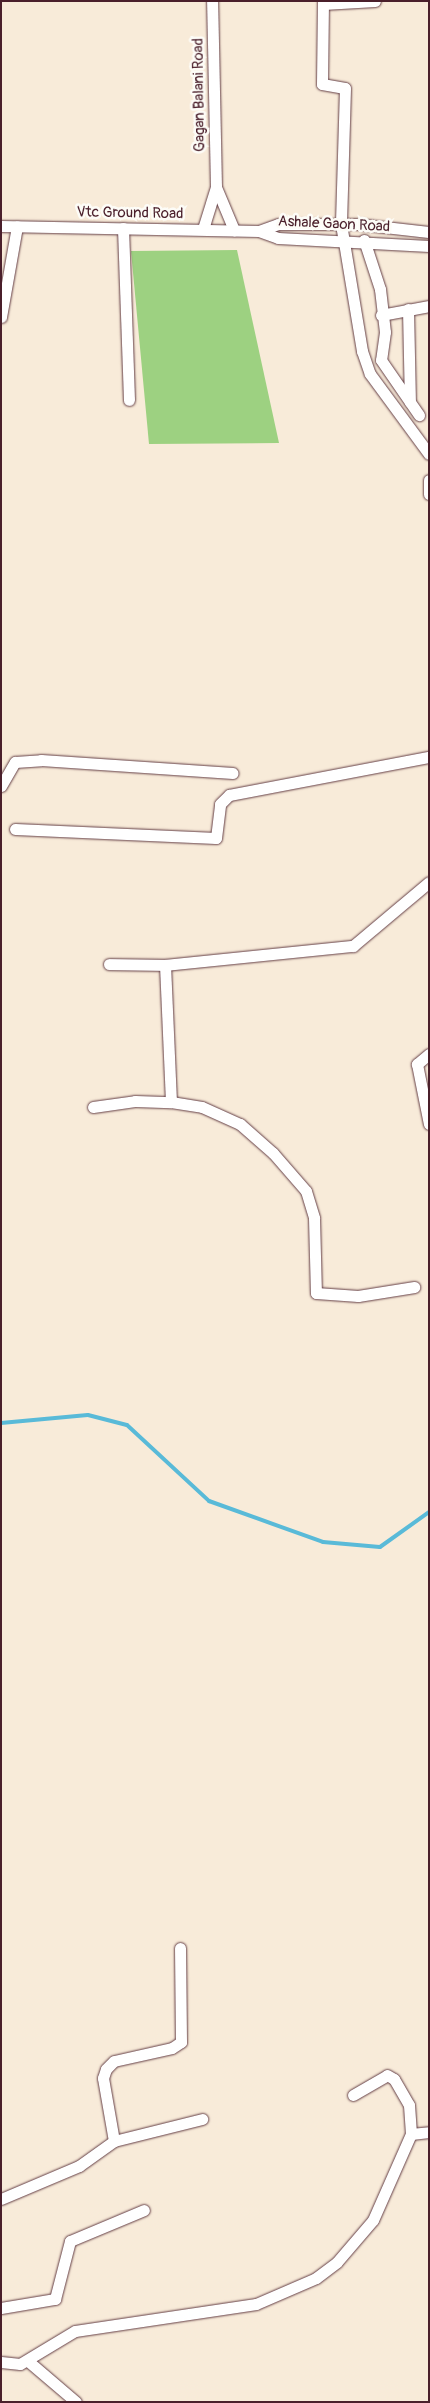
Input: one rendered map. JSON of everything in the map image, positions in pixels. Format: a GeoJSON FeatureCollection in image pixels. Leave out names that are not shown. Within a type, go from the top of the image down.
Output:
{"type":"FeatureCollection","features":[{"type":"Feature","properties":{"kind":"street","name":"Gagan Balani Road"},"geometry":{"type":"LineString","coordinates":[[203,229],[216,187],[212,1]]}},
{"type":"Feature","properties":{"kind":"street"},"geometry":{"type":"LineString","coordinates":[[375,1],[323,3],[322,84],[345,88],[341,224],[362,351],[370,374],[429,454]]}},
{"type":"Feature","properties":{"kind":"street","name":"Gagan Balani Road"},"geometry":{"type":"LineString","coordinates":[[216,187],[234,230]]}},
{"type":"Feature","properties":{"kind":"street","name":"Ashale Gaon Road"},"geometry":{"type":"LineString","coordinates":[[259,231],[278,224],[341,224],[429,232]]}},
{"type":"Feature","properties":{"kind":"street","name":"Vtc Ground Road"},"geometry":{"type":"LineString","coordinates":[[1,226],[259,231]]}},
{"type":"Feature","properties":{"kind":"street"},"geometry":{"type":"LineString","coordinates":[[1,317],[17,226]]}},
{"type":"Feature","properties":{"kind":"street"},"geometry":{"type":"LineString","coordinates":[[124,228],[129,400]]}},
{"type":"Feature","properties":{"kind":"street","name":"Ashale Gaon Road"},"geometry":{"type":"LineString","coordinates":[[259,231],[278,238],[364,240],[429,246]]}},
{"type":"Feature","properties":{"kind":"street"},"geometry":{"type":"LineString","coordinates":[[364,240],[380,289],[381,315],[386,345],[381,360],[419,415]]}},
{"type":"Feature","properties":{"kind":"street"},"geometry":{"type":"LineString","coordinates":[[381,315],[429,306]]}},
{"type":"Feature","properties":{"kind":"street"},"geometry":{"type":"LineString","coordinates":[[408,310],[410,402]]}},
{"type":"Feature","properties":{"kind":"street"},"geometry":{"type":"LineString","coordinates":[[429,480],[429,494]]}},
{"type":"Feature","properties":{"kind":"street"},"geometry":{"type":"LineString","coordinates":[[15,829],[216,838],[220,804],[229,795],[429,757]]}},
{"type":"Feature","properties":{"kind":"street"},"geometry":{"type":"LineString","coordinates":[[1,786],[15,762],[41,760],[233,772]]}},
{"type":"Feature","properties":{"kind":"street"},"geometry":{"type":"LineString","coordinates":[[109,964],[165,965],[275,958],[353,946],[429,883]]}},
{"type":"Feature","properties":{"kind":"street"},"geometry":{"type":"LineString","coordinates":[[165,965],[171,1102]]}},
{"type":"Feature","properties":{"kind":"street"},"geometry":{"type":"LineString","coordinates":[[429,1054],[417,1064],[429,1124]]}},
{"type":"Feature","properties":{"kind":"street"},"geometry":{"type":"LineString","coordinates":[[93,1107],[135,1101],[171,1102],[202,1107],[240,1124],[273,1153],[306,1192],[314,1218],[316,1293],[358,1296],[414,1287]]}},
{"type":"Feature","properties":{"kind":"street"},"geometry":{"type":"LineString","coordinates":[[114,2141],[103,2078],[106,2069],[114,2061],[172,2048],[181,2042],[180,1948]]}},
{"type":"Feature","properties":{"kind":"street"},"geometry":{"type":"LineString","coordinates":[[1,2362],[28,2361],[74,2331],[256,2304],[316,2278],[337,2262],[373,2220],[411,2134],[409,2105],[394,2079],[387,2075],[353,2096]]}},
{"type":"Feature","properties":{"kind":"street"},"geometry":{"type":"LineString","coordinates":[[1,2199],[79,2166],[114,2141],[202,2118]]}},
{"type":"Feature","properties":{"kind":"street"},"geometry":{"type":"LineString","coordinates":[[411,2134],[429,2132]]}},
{"type":"Feature","properties":{"kind":"street"},"geometry":{"type":"LineString","coordinates":[[1,2308],[55,2299],[70,2241],[144,2210]]}},
{"type":"Feature","properties":{"kind":"street"},"geometry":{"type":"LineString","coordinates":[[28,2361],[76,2402]]}},
{"type":"Feature","properties":{"kind":"green space"},"geometry":{"type":"Polygon","coordinates":[[[237,250],[279,443],[149,444],[131,251],[237,250]]]}},
{"type":"Feature","properties":{"kind":"waterway"},"geometry":{"type":"LineString","coordinates":[[1,1423],[88,1415],[127,1425],[209,1501],[323,1542],[380,1547],[429,1512]]}}]}
